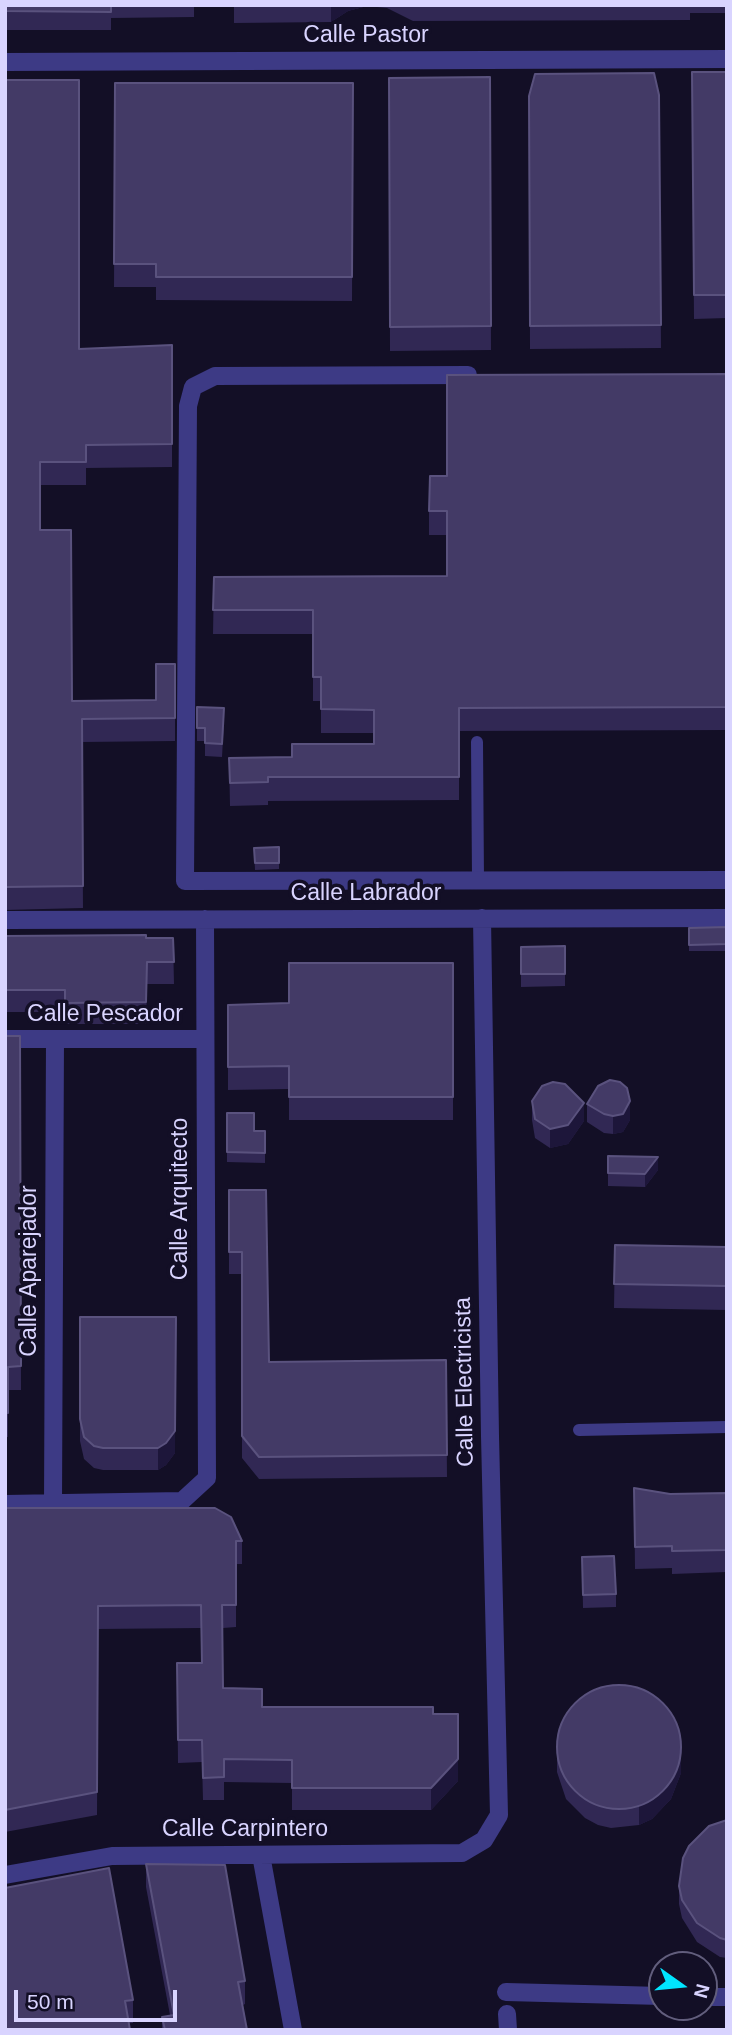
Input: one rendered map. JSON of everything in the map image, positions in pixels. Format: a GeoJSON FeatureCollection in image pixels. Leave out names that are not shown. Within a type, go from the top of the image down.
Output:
{"type":"FeatureCollection","features":[{"type":"Feature","properties":{"kind":"street","name":"Calle Pastor"},"geometry":{"type":"LineString","coordinates":[[5,62],[727,58]]}},
{"type":"Feature","properties":{"kind":"street"},"geometry":{"type":"LineString","coordinates":[[483,375],[215,376],[193,387],[188,406],[185,881],[727,880]]}},
{"type":"Feature","properties":{"kind":"street","name":"Calle Electricista"},"geometry":{"type":"LineString","coordinates":[[482,918],[499,1815],[484,1840]]}},
{"type":"Feature","properties":{"kind":"street","name":"Calle Labrador"},"geometry":{"type":"LineString","coordinates":[[5,920],[727,918]]}},
{"type":"Feature","properties":{"kind":"street","name":"Calle Arquitecto"},"geometry":{"type":"LineString","coordinates":[[53,1503],[182,1501],[206,1478],[205,919]]}},
{"type":"Feature","properties":{"kind":"street","name":"Calle Pescador"},"geometry":{"type":"LineString","coordinates":[[5,1039],[205,1039]]}},
{"type":"Feature","properties":{"kind":"street","name":"Calle Aparejador"},"geometry":{"type":"LineString","coordinates":[[53,1503],[55,1040]]}},
{"type":"Feature","properties":{"kind":"street"},"geometry":{"type":"LineString","coordinates":[[5,1504],[53,1503]]}},
{"type":"Feature","properties":{"kind":"street","name":"Calle Carpintero"},"geometry":{"type":"LineString","coordinates":[[5,1875],[112,1856],[462,1853],[484,1840]]}},
{"type":"Feature","properties":{"kind":"street"},"geometry":{"type":"LineString","coordinates":[[261,1855],[293,2030]]}},
{"type":"Feature","properties":{"kind":"street"},"geometry":{"type":"LineString","coordinates":[[506,1992],[648,1996]]}},
{"type":"Feature","properties":{"kind":"lane"},"geometry":{"type":"LineString","coordinates":[[477,742],[478,880]]}},
{"type":"Feature","properties":{"kind":"lane"},"geometry":{"type":"LineString","coordinates":[[579,1430],[727,1427]]}},
{"type":"Feature","properties":{"kind":"building"},"geometry":{"type":"Polygon","coordinates":[[[5,5],[111,5],[111,12],[5,11],[5,5]]]}},
{"type":"Feature","properties":{"kind":"building"},"geometry":{"type":"Polygon","coordinates":[[[692,72],[727,72],[727,295],[694,295],[692,72]]]}},
{"type":"Feature","properties":{"kind":"building"},"geometry":{"type":"Polygon","coordinates":[[[654,73],[659,95],[661,325],[530,326],[529,96],[535,74],[654,73]]]}},
{"type":"Feature","properties":{"kind":"building"},"geometry":{"type":"Polygon","coordinates":[[[490,77],[491,326],[390,327],[389,78],[490,77]]]}},
{"type":"Feature","properties":{"kind":"building"},"geometry":{"type":"Polygon","coordinates":[[[5,80],[79,80],[79,349],[172,345],[172,444],[86,445],[86,462],[40,462],[40,530],[71,530],[72,701],[156,700],[156,664],[175,664],[175,718],[82,719],[83,886],[5,887],[5,80]]]}},
{"type":"Feature","properties":{"kind":"building"},"geometry":{"type":"Polygon","coordinates":[[[115,83],[353,83],[352,277],[156,277],[156,264],[114,264],[115,83]]]}},
{"type":"Feature","properties":{"kind":"building"},"geometry":{"type":"Polygon","coordinates":[[[727,374],[727,707],[459,708],[459,777],[268,777],[268,782],[230,783],[229,758],[292,757],[292,744],[374,744],[374,710],[321,709],[321,677],[313,677],[313,610],[213,610],[214,577],[447,576],[447,511],[429,511],[430,476],[447,476],[447,375],[727,374]]]}},
{"type":"Feature","properties":{"kind":"building"},"geometry":{"type":"Polygon","coordinates":[[[197,707],[224,708],[222,744],[205,743],[205,728],[197,728],[197,707]]]}},
{"type":"Feature","properties":{"kind":"building"},"geometry":{"type":"Polygon","coordinates":[[[279,847],[279,863],[255,863],[254,848],[279,847]]]}},
{"type":"Feature","properties":{"kind":"building"},"geometry":{"type":"Polygon","coordinates":[[[727,927],[727,944],[689,945],[689,928],[727,927]]]}},
{"type":"Feature","properties":{"kind":"building"},"geometry":{"type":"Polygon","coordinates":[[[146,935],[146,938],[173,938],[174,962],[147,962],[146,1002],[65,1003],[65,990],[5,990],[5,936],[146,935]]]}},
{"type":"Feature","properties":{"kind":"building"},"geometry":{"type":"Polygon","coordinates":[[[565,946],[565,974],[521,974],[521,947],[565,946]]]}},
{"type":"Feature","properties":{"kind":"building"},"geometry":{"type":"Polygon","coordinates":[[[289,963],[453,963],[453,1097],[289,1097],[289,1066],[228,1067],[228,1005],[289,1003],[289,963]]]}},
{"type":"Feature","properties":{"kind":"building"},"geometry":{"type":"Polygon","coordinates":[[[5,1036],[20,1036],[21,1366],[8,1367],[8,1413],[5,1413],[5,1036]]]}},
{"type":"Feature","properties":{"kind":"building"},"geometry":{"type":"Polygon","coordinates":[[[610,1080],[620,1082],[627,1088],[630,1101],[623,1114],[604,1114],[587,1104],[598,1086],[610,1080]]]}},
{"type":"Feature","properties":{"kind":"building"},"geometry":{"type":"Polygon","coordinates":[[[553,1082],[565,1084],[584,1103],[568,1125],[550,1129],[535,1119],[532,1101],[542,1086],[553,1082]]]}},
{"type":"Feature","properties":{"kind":"building"},"geometry":{"type":"Polygon","coordinates":[[[227,1113],[254,1113],[254,1131],[265,1131],[265,1153],[227,1152],[227,1113]]]}},
{"type":"Feature","properties":{"kind":"building"},"geometry":{"type":"Polygon","coordinates":[[[608,1156],[658,1157],[645,1174],[608,1173],[608,1156]]]}},
{"type":"Feature","properties":{"kind":"building"},"geometry":{"type":"Polygon","coordinates":[[[229,1190],[266,1190],[269,1362],[446,1360],[447,1455],[259,1457],[242,1436],[242,1252],[229,1252],[229,1190]]]}},
{"type":"Feature","properties":{"kind":"building"},"geometry":{"type":"Polygon","coordinates":[[[615,1245],[727,1247],[727,1286],[614,1284],[615,1245]]]}},
{"type":"Feature","properties":{"kind":"building"},"geometry":{"type":"Polygon","coordinates":[[[80,1317],[176,1317],[175,1431],[166,1443],[158,1448],[103,1448],[94,1446],[84,1437],[80,1419],[80,1317]]]}},
{"type":"Feature","properties":{"kind":"building"},"geometry":{"type":"Polygon","coordinates":[[[634,1488],[670,1494],[727,1493],[727,1550],[672,1551],[672,1546],[635,1547],[634,1488]]]}},
{"type":"Feature","properties":{"kind":"building"},"geometry":{"type":"Polygon","coordinates":[[[5,1508],[215,1508],[231,1517],[242,1541],[236,1541],[236,1605],[222,1605],[223,1688],[262,1689],[262,1707],[433,1707],[433,1714],[458,1714],[458,1759],[431,1788],[292,1788],[292,1760],[224,1759],[224,1777],[203,1778],[202,1740],[178,1740],[177,1663],[202,1663],[201,1605],[98,1606],[97,1792],[5,1810],[5,1508]]]}},
{"type":"Feature","properties":{"kind":"building"},"geometry":{"type":"Polygon","coordinates":[[[614,1556],[616,1594],[583,1595],[582,1557],[614,1556]]]}},
{"type":"Feature","properties":{"kind":"building"},"geometry":{"type":"Polygon","coordinates":[[[619,1685],[643,1690],[663,1703],[676,1723],[681,1747],[676,1771],[663,1791],[643,1804],[619,1809],[595,1804],[575,1791],[562,1771],[557,1747],[562,1723],[575,1703],[595,1690],[619,1685]]]}},
{"type":"Feature","properties":{"kind":"building"},"geometry":{"type":"Polygon","coordinates":[[[727,1820],[727,1940],[697,1923],[682,1900],[679,1886],[683,1858],[689,1846],[709,1826],[727,1820]]]}},
{"type":"Feature","properties":{"kind":"building"},"geometry":{"type":"Polygon","coordinates":[[[146,1864],[225,1865],[245,1981],[238,1982],[247,2030],[165,2030],[162,2017],[174,2015],[146,1864]]]}},
{"type":"Feature","properties":{"kind":"building"},"geometry":{"type":"Polygon","coordinates":[[[109,1868],[133,2000],[125,2001],[130,2030],[5,2030],[5,1888],[109,1868]]]}}]}
